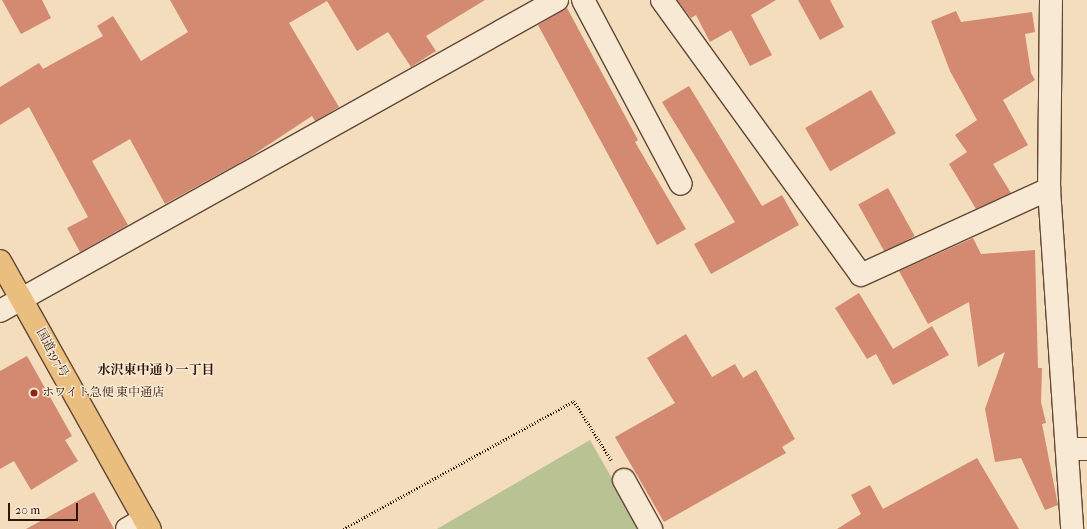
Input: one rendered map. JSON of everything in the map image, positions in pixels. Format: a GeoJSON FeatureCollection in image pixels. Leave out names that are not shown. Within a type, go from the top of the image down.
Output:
{"type":"FeatureCollection","features":[{"type":"Feature","properties":{"kind":"highway","name":"国道397号"},"geometry":{"type":"LineString","coordinates":[[0,261],[141,526]]}},
{"type":"Feature","properties":{"kind":"street"},"geometry":{"type":"LineString","coordinates":[[0,311],[557,0]]}},
{"type":"Feature","properties":{"kind":"street"},"geometry":{"type":"LineString","coordinates":[[583,0],[681,184]]}},
{"type":"Feature","properties":{"kind":"street"},"geometry":{"type":"LineString","coordinates":[[662,0],[861,275],[1049,190]]}},
{"type":"Feature","properties":{"kind":"street"},"geometry":{"type":"LineString","coordinates":[[1051,0],[1049,190],[1078,449],[1072,529]]}},
{"type":"Feature","properties":{"kind":"street"},"geometry":{"type":"LineString","coordinates":[[624,480],[651,529]]}},
{"type":"Feature","properties":{"kind":"path"},"geometry":{"type":"LineString","coordinates":[[343,529],[574,401],[624,480]]}},
{"type":"Feature","properties":{"kind":"green space"},"geometry":{"type":"Polygon","coordinates":[[[590,440],[641,529],[437,529],[590,440]]]}},
{"type":"Feature","properties":{"kind":"building"},"geometry":{"type":"Polygon","coordinates":[[[2,0],[42,0],[51,18],[21,34],[2,0]]]}},
{"type":"Feature","properties":{"kind":"building"},"geometry":{"type":"Polygon","coordinates":[[[170,0],[485,0],[426,36],[436,51],[411,67],[388,32],[357,51],[327,1],[289,23],[339,107],[315,121],[312,116],[250,157],[165,204],[130,139],[92,161],[128,225],[80,252],[67,228],[88,217],[29,107],[0,125],[0,87],[39,63],[43,69],[103,36],[97,26],[113,16],[141,61],[188,32],[170,0]]]}},
{"type":"Feature","properties":{"kind":"building"},"geometry":{"type":"Polygon","coordinates":[[[677,0],[776,0],[751,15],[772,55],[750,66],[731,30],[710,42],[696,15],[691,18],[677,0]]]}},
{"type":"Feature","properties":{"kind":"building"},"geometry":{"type":"Polygon","coordinates":[[[798,0],[830,0],[844,27],[820,40],[798,0]]]}},
{"type":"Feature","properties":{"kind":"building"},"geometry":{"type":"Polygon","coordinates":[[[567,8],[638,140],[635,142],[686,229],[657,245],[538,25],[567,8]]]}},
{"type":"Feature","properties":{"kind":"building"},"geometry":{"type":"Polygon","coordinates":[[[956,11],[961,22],[1032,12],[1035,32],[1025,34],[1031,73],[1035,80],[1003,100],[1028,145],[993,164],[1011,193],[976,209],[949,164],[967,152],[955,135],[977,120],[950,71],[931,21],[956,11]]]}},
{"type":"Feature","properties":{"kind":"building"},"geometry":{"type":"Polygon","coordinates":[[[689,86],[762,206],[782,195],[799,225],[711,274],[694,244],[735,222],[662,102],[689,86]]]}},
{"type":"Feature","properties":{"kind":"building"},"geometry":{"type":"Polygon","coordinates":[[[871,90],[896,133],[830,171],[805,128],[871,90]]]}},
{"type":"Feature","properties":{"kind":"building"},"geometry":{"type":"Polygon","coordinates":[[[888,188],[915,236],[885,253],[858,204],[888,188]]]}},
{"type":"Feature","properties":{"kind":"building"},"geometry":{"type":"Polygon","coordinates":[[[973,238],[981,254],[1035,250],[1038,368],[1042,368],[1041,402],[1046,423],[1042,424],[1058,505],[1045,510],[1021,458],[995,462],[985,409],[1005,352],[978,367],[969,302],[928,324],[899,271],[973,238]]]}},
{"type":"Feature","properties":{"kind":"building"},"geometry":{"type":"Polygon","coordinates":[[[859,293],[893,349],[932,326],[949,355],[893,385],[876,354],[867,359],[835,308],[859,293]]]}},
{"type":"Feature","properties":{"kind":"building"},"geometry":{"type":"Polygon","coordinates":[[[686,334],[712,377],[735,364],[743,378],[756,370],[795,439],[782,447],[786,453],[664,522],[615,437],[675,403],[647,358],[686,334]]]}},
{"type":"Feature","properties":{"kind":"building"},"geometry":{"type":"Polygon","coordinates":[[[27,356],[72,436],[65,440],[78,461],[31,490],[14,461],[0,469],[0,371],[27,356]]]}},
{"type":"Feature","properties":{"kind":"building"},"geometry":{"type":"Polygon","coordinates":[[[977,458],[1019,529],[837,529],[861,514],[851,495],[870,485],[883,509],[977,458]]]}},
{"type":"Feature","properties":{"kind":"building"},"geometry":{"type":"Polygon","coordinates":[[[94,492],[114,529],[26,529],[94,492]]]}},
{"type":"Feature","properties":{"kind":"place","name":"ホワイト急便 東中通店"},"geometry":{"type":"Point","coordinates":[34,393]}},
{"type":"Feature","properties":{"kind":"district","name":"水沢東中通り一丁目"},"geometry":{"type":"Point","coordinates":[156,370]}}]}
